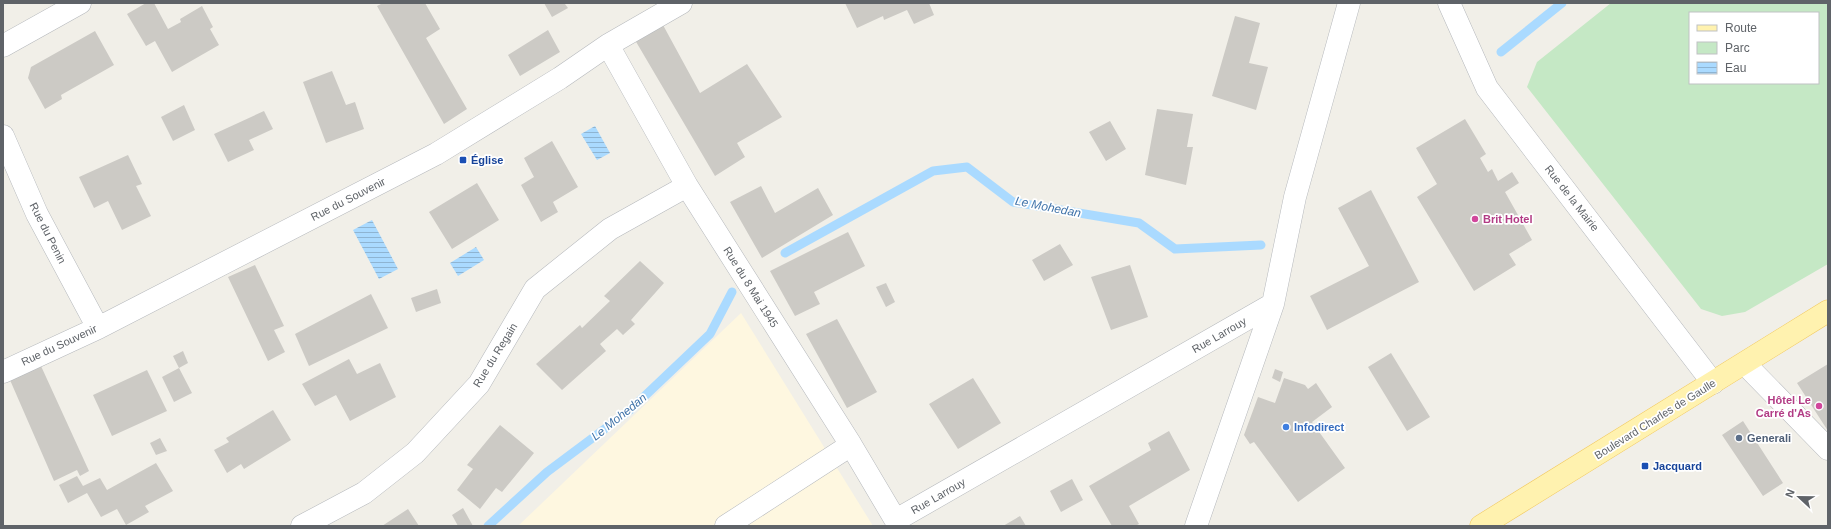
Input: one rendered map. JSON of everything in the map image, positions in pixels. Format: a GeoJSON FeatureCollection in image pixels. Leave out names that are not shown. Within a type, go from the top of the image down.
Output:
{"type":"FeatureCollection","features":[{"type":"Feature","properties":{"kind":"main road","name":"Boulevard Charles de Gaulle"},"geometry":{"type":"LineString","coordinates":[[1481,526],[1745,364],[1828,311]]}},
{"type":"Feature","properties":{"kind":"street"},"geometry":{"type":"LineString","coordinates":[[3,46],[80,3]]}},
{"type":"Feature","properties":{"kind":"street","name":"Rue du Souvenir"},"geometry":{"type":"LineString","coordinates":[[3,372],[98,328],[436,154],[560,78],[608,45],[681,3]]}},
{"type":"Feature","properties":{"kind":"street"},"geometry":{"type":"LineString","coordinates":[[1196,526],[1273,304],[1295,197],[1349,3]]}},
{"type":"Feature","properties":{"kind":"street","name":"Rue de la Mairie"},"geometry":{"type":"LineString","coordinates":[[1449,3],[1487,88],[1714,383]]}},
{"type":"Feature","properties":{"kind":"street","name":"Rue du 8 Mai 1945"},"geometry":{"type":"LineString","coordinates":[[608,45],[686,186],[851,445],[897,523]]}},
{"type":"Feature","properties":{"kind":"street","name":"Rue du Penin"},"geometry":{"type":"LineString","coordinates":[[3,136],[37,214],[98,328]]}},
{"type":"Feature","properties":{"kind":"street","name":"Rue du Regain"},"geometry":{"type":"LineString","coordinates":[[302,526],[364,493],[415,453],[479,384],[535,289],[610,229],[686,186]]}},
{"type":"Feature","properties":{"kind":"street","name":"Rue Larrouy"},"geometry":{"type":"LineString","coordinates":[[897,523],[1273,304]]}},
{"type":"Feature","properties":{"kind":"street"},"geometry":{"type":"LineString","coordinates":[[1745,364],[1828,449]]}},
{"type":"Feature","properties":{"kind":"street"},"geometry":{"type":"LineString","coordinates":[[726,526],[851,445]]}},
{"type":"Feature","properties":{"kind":"shaded area"},"geometry":{"type":"Polygon","coordinates":[[[741,313],[873,526],[518,526],[741,313]]]}},
{"type":"Feature","properties":{"kind":"green space"},"geometry":{"type":"Polygon","coordinates":[[[1611,3],[1828,3],[1828,264],[1745,312],[1722,316],[1701,309],[1527,87],[1537,62],[1611,3]]]}},
{"type":"Feature","properties":{"kind":"water"},"geometry":{"type":"Polygon","coordinates":[[[595,126],[610,153],[597,160],[581,134],[595,126]]]}},
{"type":"Feature","properties":{"kind":"water"},"geometry":{"type":"Polygon","coordinates":[[[372,220],[398,269],[379,279],[353,230],[372,220]]]}},
{"type":"Feature","properties":{"kind":"water"},"geometry":{"type":"Polygon","coordinates":[[[476,247],[484,260],[458,276],[450,263],[476,247]]]}},
{"type":"Feature","properties":{"kind":"building"},"geometry":{"type":"Polygon","coordinates":[[[146,3],[154,3],[168,29],[181,22],[180,19],[202,6],[213,27],[210,29],[219,45],[172,72],[155,41],[146,46],[127,14],[146,3]]]}},
{"type":"Feature","properties":{"kind":"building"},"geometry":{"type":"Polygon","coordinates":[[[383,3],[425,3],[440,29],[426,38],[467,109],[444,124],[377,6],[383,3]]]}},
{"type":"Feature","properties":{"kind":"building"},"geometry":{"type":"Polygon","coordinates":[[[544,3],[567,3],[565,4],[568,8],[552,17],[544,3]]]}},
{"type":"Feature","properties":{"kind":"building"},"geometry":{"type":"Polygon","coordinates":[[[845,3],[929,3],[934,15],[914,24],[907,10],[884,20],[883,16],[857,28],[845,3]]]}},
{"type":"Feature","properties":{"kind":"building"},"geometry":{"type":"Polygon","coordinates":[[[1235,16],[1260,23],[1249,63],[1268,67],[1256,110],[1212,96],[1235,16]]]}},
{"type":"Feature","properties":{"kind":"building"},"geometry":{"type":"Polygon","coordinates":[[[663,25],[700,93],[747,64],[782,117],[737,143],[745,157],[715,176],[635,40],[663,25]]]}},
{"type":"Feature","properties":{"kind":"building"},"geometry":{"type":"Polygon","coordinates":[[[548,30],[560,52],[520,76],[508,55],[548,30]]]}},
{"type":"Feature","properties":{"kind":"building"},"geometry":{"type":"Polygon","coordinates":[[[95,31],[114,65],[61,95],[62,99],[45,109],[28,78],[31,67],[95,31]]]}},
{"type":"Feature","properties":{"kind":"building"},"geometry":{"type":"Polygon","coordinates":[[[332,71],[346,105],[355,102],[364,129],[326,143],[303,82],[332,71]]]}},
{"type":"Feature","properties":{"kind":"building"},"geometry":{"type":"Polygon","coordinates":[[[184,105],[195,130],[173,141],[161,117],[184,105]]]}},
{"type":"Feature","properties":{"kind":"building"},"geometry":{"type":"Polygon","coordinates":[[[1157,109],[1193,114],[1187,147],[1193,147],[1186,185],[1145,175],[1157,109]]]}},
{"type":"Feature","properties":{"kind":"building"},"geometry":{"type":"Polygon","coordinates":[[[264,111],[273,129],[249,140],[254,150],[228,162],[214,134],[264,111]]]}},
{"type":"Feature","properties":{"kind":"building","name":"Brit Hotel"},"geometry":{"type":"Polygon","coordinates":[[[1465,119],[1486,154],[1480,158],[1488,172],[1492,169],[1498,181],[1512,172],[1519,183],[1505,192],[1532,240],[1509,254],[1516,265],[1474,291],[1417,197],[1437,184],[1416,148],[1465,119]]]}},
{"type":"Feature","properties":{"kind":"building"},"geometry":{"type":"Polygon","coordinates":[[[1110,121],[1126,149],[1106,161],[1089,132],[1110,121]]]}},
{"type":"Feature","properties":{"kind":"building"},"geometry":{"type":"Polygon","coordinates":[[[552,141],[578,187],[553,202],[558,212],[541,222],[521,185],[534,177],[524,158],[552,141]]]}},
{"type":"Feature","properties":{"kind":"building"},"geometry":{"type":"Polygon","coordinates":[[[128,155],[142,184],[136,186],[151,216],[122,230],[108,201],[94,208],[79,177],[128,155]]]}},
{"type":"Feature","properties":{"kind":"building"},"geometry":{"type":"Polygon","coordinates":[[[477,183],[499,220],[452,249],[429,212],[477,183]]]}},
{"type":"Feature","properties":{"kind":"building"},"geometry":{"type":"Polygon","coordinates":[[[761,186],[775,213],[818,188],[833,215],[762,258],[730,202],[761,186]]]}},
{"type":"Feature","properties":{"kind":"building"},"geometry":{"type":"Polygon","coordinates":[[[1371,190],[1419,282],[1327,330],[1310,296],[1369,266],[1338,208],[1371,190]]]}},
{"type":"Feature","properties":{"kind":"building"},"geometry":{"type":"Polygon","coordinates":[[[848,232],[865,266],[814,292],[820,304],[795,316],[770,271],[848,232]]]}},
{"type":"Feature","properties":{"kind":"building"},"geometry":{"type":"Polygon","coordinates":[[[1060,244],[1073,265],[1044,281],[1032,260],[1060,244]]]}},
{"type":"Feature","properties":{"kind":"building"},"geometry":{"type":"Polygon","coordinates":[[[640,261],[664,283],[631,320],[635,324],[623,335],[617,329],[600,344],[606,351],[562,390],[536,364],[580,325],[582,328],[610,301],[604,296],[640,261]]]}},
{"type":"Feature","properties":{"kind":"building"},"geometry":{"type":"Polygon","coordinates":[[[255,265],[284,326],[274,330],[285,352],[268,361],[228,277],[255,265]]]}},
{"type":"Feature","properties":{"kind":"building"},"geometry":{"type":"Polygon","coordinates":[[[1130,265],[1148,317],[1111,330],[1091,277],[1130,265]]]}},
{"type":"Feature","properties":{"kind":"building"},"geometry":{"type":"Polygon","coordinates":[[[886,283],[895,302],[886,307],[876,287],[886,283]]]}},
{"type":"Feature","properties":{"kind":"building"},"geometry":{"type":"Polygon","coordinates":[[[437,289],[441,303],[416,312],[411,298],[437,289]]]}},
{"type":"Feature","properties":{"kind":"building"},"geometry":{"type":"Polygon","coordinates":[[[371,294],[388,328],[309,366],[295,334],[371,294]]]}},
{"type":"Feature","properties":{"kind":"building"},"geometry":{"type":"Polygon","coordinates":[[[837,319],[877,392],[847,408],[806,334],[837,319]]]}},
{"type":"Feature","properties":{"kind":"building"},"geometry":{"type":"Polygon","coordinates":[[[183,351],[188,363],[179,368],[173,356],[183,351]]]}},
{"type":"Feature","properties":{"kind":"building"},"geometry":{"type":"Polygon","coordinates":[[[1391,353],[1430,417],[1407,431],[1368,367],[1391,353]]]}},
{"type":"Feature","properties":{"kind":"building"},"geometry":{"type":"Polygon","coordinates":[[[349,359],[357,374],[380,363],[396,397],[350,421],[336,395],[315,406],[302,384],[349,359]]]}},
{"type":"Feature","properties":{"kind":"building","name":"Hôtel Le Carré d'As"},"geometry":{"type":"Polygon","coordinates":[[[1828,364],[1828,431],[1797,383],[1828,364]]]}},
{"type":"Feature","properties":{"kind":"building"},"geometry":{"type":"Polygon","coordinates":[[[41,366],[89,471],[80,476],[77,470],[54,481],[10,380],[41,366]]]}},
{"type":"Feature","properties":{"kind":"building"},"geometry":{"type":"Polygon","coordinates":[[[179,368],[192,393],[174,402],[162,377],[179,368]]]}},
{"type":"Feature","properties":{"kind":"building"},"geometry":{"type":"Polygon","coordinates":[[[1275,369],[1283,372],[1280,382],[1272,378],[1275,369]]]}},
{"type":"Feature","properties":{"kind":"building"},"geometry":{"type":"Polygon","coordinates":[[[147,370],[167,411],[112,436],[93,395],[147,370]]]}},
{"type":"Feature","properties":{"kind":"building"},"geometry":{"type":"Polygon","coordinates":[[[973,378],[1001,423],[958,449],[929,404],[973,378]]]}},
{"type":"Feature","properties":{"kind":"building"},"geometry":{"type":"Polygon","coordinates":[[[1284,378],[1305,385],[1308,389],[1316,383],[1332,407],[1312,422],[1345,468],[1298,502],[1254,442],[1250,444],[1244,435],[1258,397],[1275,403],[1284,378]]]}},
{"type":"Feature","properties":{"kind":"building"},"geometry":{"type":"Polygon","coordinates":[[[273,410],[291,440],[244,469],[241,464],[227,473],[214,450],[229,442],[226,438],[273,410]]]}},
{"type":"Feature","properties":{"kind":"building"},"geometry":{"type":"Polygon","coordinates":[[[1743,421],[1783,483],[1763,496],[1722,435],[1743,421]]]}},
{"type":"Feature","properties":{"kind":"building"},"geometry":{"type":"Polygon","coordinates":[[[500,425],[534,453],[502,492],[496,488],[480,509],[457,490],[473,469],[467,465],[500,425]]]}},
{"type":"Feature","properties":{"kind":"building"},"geometry":{"type":"Polygon","coordinates":[[[1169,431],[1190,470],[1129,506],[1139,524],[1135,526],[1112,526],[1089,486],[1151,450],[1148,443],[1169,431]]]}},
{"type":"Feature","properties":{"kind":"building"},"geometry":{"type":"Polygon","coordinates":[[[160,438],[167,451],[156,455],[150,443],[160,438]]]}},
{"type":"Feature","properties":{"kind":"building"},"geometry":{"type":"Polygon","coordinates":[[[156,463],[173,491],[145,506],[149,512],[126,525],[117,509],[101,517],[87,493],[68,503],[59,485],[77,476],[83,486],[100,478],[107,490],[156,463]]]}},
{"type":"Feature","properties":{"kind":"building"},"geometry":{"type":"Polygon","coordinates":[[[1072,479],[1083,500],[1061,512],[1050,491],[1072,479]]]}},
{"type":"Feature","properties":{"kind":"building"},"geometry":{"type":"Polygon","coordinates":[[[463,508],[473,526],[458,526],[452,515],[463,508]]]}},
{"type":"Feature","properties":{"kind":"building"},"geometry":{"type":"Polygon","coordinates":[[[408,509],[419,526],[382,526],[408,509]]]}},
{"type":"Feature","properties":{"kind":"building"},"geometry":{"type":"Polygon","coordinates":[[[1020,516],[1026,526],[1003,526],[1020,516]]]}},
{"type":"Feature","properties":{"kind":"waterway","name":"Le Mohedan"},"geometry":{"type":"LineString","coordinates":[[1501,52],[1562,3]]}},
{"type":"Feature","properties":{"kind":"waterway","name":"Le Mohedan"},"geometry":{"type":"LineString","coordinates":[[785,253],[933,171],[967,167],[1013,202],[1139,223],[1175,249],[1261,245]]}},
{"type":"Feature","properties":{"kind":"waterway","name":"Le Mohedan"},"geometry":{"type":"LineString","coordinates":[[488,526],[547,472],[630,410],[710,334],[732,292]]}},
{"type":"Feature","properties":{"kind":"place","name":"Église"},"geometry":{"type":"Point","coordinates":[463,160]}},
{"type":"Feature","properties":{"kind":"place","name":"Brit Hotel"},"geometry":{"type":"Point","coordinates":[1475,219]}},
{"type":"Feature","properties":{"kind":"place","name":"Hôtel Le Carré d'As"},"geometry":{"type":"Point","coordinates":[1819,406]}},
{"type":"Feature","properties":{"kind":"place","name":"Infodirect"},"geometry":{"type":"Point","coordinates":[1286,427]}},
{"type":"Feature","properties":{"kind":"place","name":"Generali"},"geometry":{"type":"Point","coordinates":[1739,438]}},
{"type":"Feature","properties":{"kind":"place","name":"Jacquard"},"geometry":{"type":"Point","coordinates":[1645,466]}}]}
